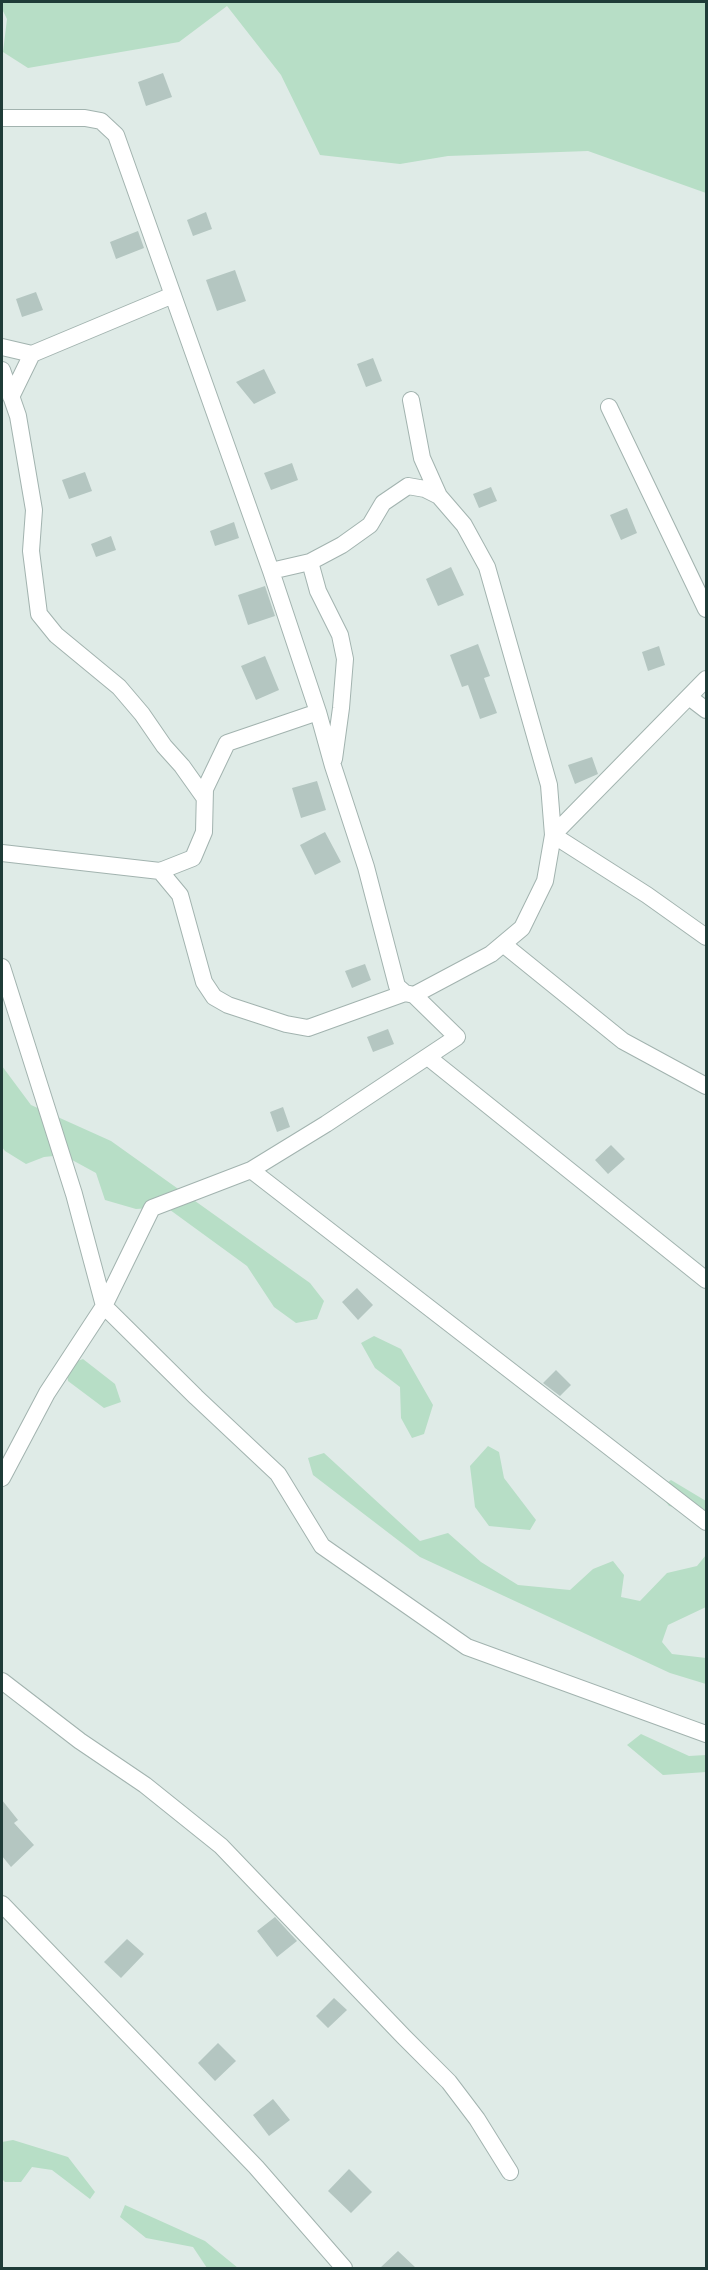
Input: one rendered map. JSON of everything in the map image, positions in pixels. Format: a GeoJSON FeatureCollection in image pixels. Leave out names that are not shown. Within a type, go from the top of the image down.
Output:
{"type":"FeatureCollection","features":[{"type":"Feature","properties":{"kind":"street"},"geometry":{"type":"LineString","coordinates":[[2,118],[85,118],[101,121],[116,135],[312,692],[366,867],[397,986],[410,994],[457,1037],[429,1058],[251,1170],[152,1208],[104,1306],[47,1393],[2,1478]]}},
{"type":"Feature","properties":{"kind":"street"},"geometry":{"type":"LineString","coordinates":[[2,347],[32,354],[173,296]]}},
{"type":"Feature","properties":{"kind":"street"},"geometry":{"type":"LineString","coordinates":[[11,397],[32,354]]}},
{"type":"Feature","properties":{"kind":"street"},"geometry":{"type":"LineString","coordinates":[[2,370],[18,416],[34,510],[32,551],[39,614],[56,635],[119,687],[204,797]]}},
{"type":"Feature","properties":{"kind":"street"},"geometry":{"type":"LineString","coordinates":[[160,871],[180,895],[204,982],[214,997],[228,1005],[286,1024],[308,1028],[410,994],[491,954],[522,928],[545,881],[553,835],[549,784],[488,567],[464,525],[439,496],[422,458],[411,400]]}},
{"type":"Feature","properties":{"kind":"street"},"geometry":{"type":"LineString","coordinates":[[609,407],[706,609]]}},
{"type":"Feature","properties":{"kind":"street"},"geometry":{"type":"LineString","coordinates":[[271,571],[310,562],[342,546],[370,525],[383,503],[408,486],[419,472],[422,458]]}},
{"type":"Feature","properties":{"kind":"street"},"geometry":{"type":"LineString","coordinates":[[408,486],[425,489],[439,496]]}},
{"type":"Feature","properties":{"kind":"street"},"geometry":{"type":"LineString","coordinates":[[310,562],[318,591],[340,635],[345,659],[333,765]]}},
{"type":"Feature","properties":{"kind":"street"},"geometry":{"type":"LineString","coordinates":[[553,835],[706,679]]}},
{"type":"Feature","properties":{"kind":"street"},"geometry":{"type":"LineString","coordinates":[[312,692],[340,716]]}},
{"type":"Feature","properties":{"kind":"street"},"geometry":{"type":"LineString","coordinates":[[689,697],[706,710]]}},
{"type":"Feature","properties":{"kind":"street"},"geometry":{"type":"LineString","coordinates":[[2,853],[160,871],[193,858],[204,832],[205,789],[227,743],[318,712]]}},
{"type":"Feature","properties":{"kind":"street"},"geometry":{"type":"LineString","coordinates":[[553,835],[647,895],[706,937]]}},
{"type":"Feature","properties":{"kind":"street"},"geometry":{"type":"LineString","coordinates":[[503,944],[623,1041],[706,1086]]}},
{"type":"Feature","properties":{"kind":"street"},"geometry":{"type":"LineString","coordinates":[[2,967],[74,1194],[104,1306],[196,1398],[278,1474],[322,1546],[467,1647],[706,1734]]}},
{"type":"Feature","properties":{"kind":"street"},"geometry":{"type":"LineString","coordinates":[[429,1058],[706,1281]]}},
{"type":"Feature","properties":{"kind":"street"},"geometry":{"type":"LineString","coordinates":[[251,1170],[706,1522]]}},
{"type":"Feature","properties":{"kind":"street"},"geometry":{"type":"LineString","coordinates":[[2,1681],[80,1741],[144,1785],[221,1846],[449,2082],[477,2119],[510,2172]]}},
{"type":"Feature","properties":{"kind":"street"},"geometry":{"type":"LineString","coordinates":[[2,1904],[256,2167],[344,2268]]}},
{"type":"Feature","properties":{"kind":"green space"},"geometry":{"type":"Polygon","coordinates":[[[2,2],[706,2],[706,193],[588,151],[448,156],[400,164],[320,155],[281,75],[227,6],[179,42],[28,68],[3,52],[7,19],[2,9],[2,2]]]}},
{"type":"Feature","properties":{"kind":"green space"},"geometry":{"type":"Polygon","coordinates":[[[2,1066],[31,1105],[111,1141],[310,1283],[324,1301],[317,1319],[296,1323],[274,1307],[247,1266],[166,1207],[136,1209],[105,1200],[96,1173],[63,1155],[44,1157],[26,1164],[5,1151],[2,1147],[2,1066]]]}},
{"type":"Feature","properties":{"kind":"green space"},"geometry":{"type":"Polygon","coordinates":[[[374,1336],[401,1349],[433,1405],[424,1434],[412,1438],[401,1418],[400,1387],[375,1368],[361,1343],[374,1336]]]}},
{"type":"Feature","properties":{"kind":"green space"},"geometry":{"type":"Polygon","coordinates":[[[83,1359],[115,1384],[121,1402],[104,1408],[68,1381],[66,1365],[83,1359]]]}},
{"type":"Feature","properties":{"kind":"green space"},"geometry":{"type":"Polygon","coordinates":[[[488,1446],[499,1452],[504,1478],[536,1520],[530,1530],[489,1526],[475,1507],[470,1466],[488,1446]]]}},
{"type":"Feature","properties":{"kind":"green space"},"geometry":{"type":"Polygon","coordinates":[[[324,1453],[420,1541],[448,1533],[481,1562],[518,1585],[570,1590],[593,1569],[613,1561],[624,1575],[621,1597],[640,1601],[667,1573],[697,1566],[706,1555],[706,1607],[668,1625],[662,1642],[672,1654],[706,1658],[706,1684],[670,1673],[420,1557],[313,1475],[308,1458],[324,1453]]]}},
{"type":"Feature","properties":{"kind":"green space"},"geometry":{"type":"Polygon","coordinates":[[[671,1480],[706,1501],[706,1514],[669,1506],[657,1490],[671,1480]]]}},
{"type":"Feature","properties":{"kind":"green space"},"geometry":{"type":"Polygon","coordinates":[[[641,1734],[689,1756],[706,1755],[706,1772],[663,1775],[627,1745],[641,1734]]]}},
{"type":"Feature","properties":{"kind":"green space"},"geometry":{"type":"Polygon","coordinates":[[[13,2140],[68,2157],[95,2192],[90,2199],[52,2170],[32,2167],[21,2182],[5,2182],[2,2179],[2,2142],[13,2140]]]}},
{"type":"Feature","properties":{"kind":"green space"},"geometry":{"type":"Polygon","coordinates":[[[125,2205],[205,2241],[238,2268],[207,2268],[193,2247],[146,2238],[120,2217],[125,2205]]]}},
{"type":"Feature","properties":{"kind":"building"},"geometry":{"type":"Polygon","coordinates":[[[163,73],[172,97],[146,106],[138,82],[163,73]]]}},
{"type":"Feature","properties":{"kind":"building"},"geometry":{"type":"Polygon","coordinates":[[[206,212],[212,229],[193,236],[187,220],[206,212]]]}},
{"type":"Feature","properties":{"kind":"building"},"geometry":{"type":"Polygon","coordinates":[[[138,231],[144,248],[116,259],[110,242],[138,231]]]}},
{"type":"Feature","properties":{"kind":"building"},"geometry":{"type":"Polygon","coordinates":[[[235,270],[246,301],[217,311],[206,280],[235,270]]]}},
{"type":"Feature","properties":{"kind":"building"},"geometry":{"type":"Polygon","coordinates":[[[36,292],[43,310],[22,317],[16,299],[36,292]]]}},
{"type":"Feature","properties":{"kind":"building"},"geometry":{"type":"Polygon","coordinates":[[[373,358],[382,381],[366,387],[357,364],[373,358]]]}},
{"type":"Feature","properties":{"kind":"building"},"geometry":{"type":"Polygon","coordinates":[[[264,369],[276,393],[254,404],[236,382],[264,369]]]}},
{"type":"Feature","properties":{"kind":"building"},"geometry":{"type":"Polygon","coordinates":[[[292,463],[298,480],[271,490],[264,473],[292,463]]]}},
{"type":"Feature","properties":{"kind":"building"},"geometry":{"type":"Polygon","coordinates":[[[85,472],[92,491],[69,499],[62,480],[85,472]]]}},
{"type":"Feature","properties":{"kind":"building"},"geometry":{"type":"Polygon","coordinates":[[[491,487],[497,501],[479,508],[473,494],[491,487]]]}},
{"type":"Feature","properties":{"kind":"building"},"geometry":{"type":"Polygon","coordinates":[[[627,508],[637,533],[621,540],[610,515],[627,508]]]}},
{"type":"Feature","properties":{"kind":"building"},"geometry":{"type":"Polygon","coordinates":[[[234,522],[239,538],[215,546],[210,531],[234,522]]]}},
{"type":"Feature","properties":{"kind":"building"},"geometry":{"type":"Polygon","coordinates":[[[111,536],[116,550],[96,557],[91,544],[111,536]]]}},
{"type":"Feature","properties":{"kind":"building"},"geometry":{"type":"Polygon","coordinates":[[[451,567],[464,595],[438,606],[426,579],[451,567]]]}},
{"type":"Feature","properties":{"kind":"building"},"geometry":{"type":"Polygon","coordinates":[[[265,586],[275,616],[248,625],[238,595],[265,586]]]}},
{"type":"Feature","properties":{"kind":"building"},"geometry":{"type":"Polygon","coordinates":[[[478,644],[490,676],[484,678],[497,713],[480,719],[468,685],[462,687],[450,655],[478,644]]]}},
{"type":"Feature","properties":{"kind":"building"},"geometry":{"type":"Polygon","coordinates":[[[659,646],[665,665],[648,671],[642,652],[659,646]]]}},
{"type":"Feature","properties":{"kind":"building"},"geometry":{"type":"Polygon","coordinates":[[[265,656],[279,690],[256,700],[241,666],[265,656]]]}},
{"type":"Feature","properties":{"kind":"building"},"geometry":{"type":"Polygon","coordinates":[[[592,757],[598,774],[575,784],[568,765],[592,757]]]}},
{"type":"Feature","properties":{"kind":"building"},"geometry":{"type":"Polygon","coordinates":[[[317,781],[326,810],[301,818],[292,788],[317,781]]]}},
{"type":"Feature","properties":{"kind":"building"},"geometry":{"type":"Polygon","coordinates":[[[325,832],[341,862],[315,875],[300,845],[325,832]]]}},
{"type":"Feature","properties":{"kind":"building"},"geometry":{"type":"Polygon","coordinates":[[[365,964],[371,980],[352,988],[345,971],[365,964]]]}},
{"type":"Feature","properties":{"kind":"building"},"geometry":{"type":"Polygon","coordinates":[[[388,1029],[394,1044],[373,1052],[367,1037],[388,1029]]]}},
{"type":"Feature","properties":{"kind":"building"},"geometry":{"type":"Polygon","coordinates":[[[283,1107],[290,1127],[277,1132],[270,1112],[283,1107]]]}},
{"type":"Feature","properties":{"kind":"building"},"geometry":{"type":"Polygon","coordinates":[[[611,1145],[625,1159],[608,1174],[595,1160],[611,1145]]]}},
{"type":"Feature","properties":{"kind":"building"},"geometry":{"type":"Polygon","coordinates":[[[357,1288],[373,1305],[358,1320],[342,1302],[357,1288]]]}},
{"type":"Feature","properties":{"kind":"building"},"geometry":{"type":"Polygon","coordinates":[[[556,1370],[571,1385],[560,1396],[543,1383],[556,1370]]]}},
{"type":"Feature","properties":{"kind":"building"},"geometry":{"type":"Polygon","coordinates":[[[2,1800],[18,1820],[14,1823],[34,1845],[11,1867],[2,1856],[2,1800]]]}},
{"type":"Feature","properties":{"kind":"building"},"geometry":{"type":"Polygon","coordinates":[[[275,1917],[297,1941],[277,1957],[257,1931],[275,1917]]]}},
{"type":"Feature","properties":{"kind":"building"},"geometry":{"type":"Polygon","coordinates":[[[127,1939],[144,1954],[121,1978],[104,1962],[127,1939]]]}},
{"type":"Feature","properties":{"kind":"building"},"geometry":{"type":"Polygon","coordinates":[[[334,1998],[347,2010],[328,2028],[316,2016],[334,1998]]]}},
{"type":"Feature","properties":{"kind":"building"},"geometry":{"type":"Polygon","coordinates":[[[218,2043],[236,2061],[215,2081],[198,2063],[218,2043]]]}},
{"type":"Feature","properties":{"kind":"building"},"geometry":{"type":"Polygon","coordinates":[[[273,2099],[290,2120],[269,2136],[253,2115],[273,2099]]]}},
{"type":"Feature","properties":{"kind":"building"},"geometry":{"type":"Polygon","coordinates":[[[349,2169],[372,2192],[351,2213],[328,2191],[349,2169]]]}},
{"type":"Feature","properties":{"kind":"building"},"geometry":{"type":"Polygon","coordinates":[[[398,2251],[416,2268],[380,2268],[398,2251]]]}}]}
